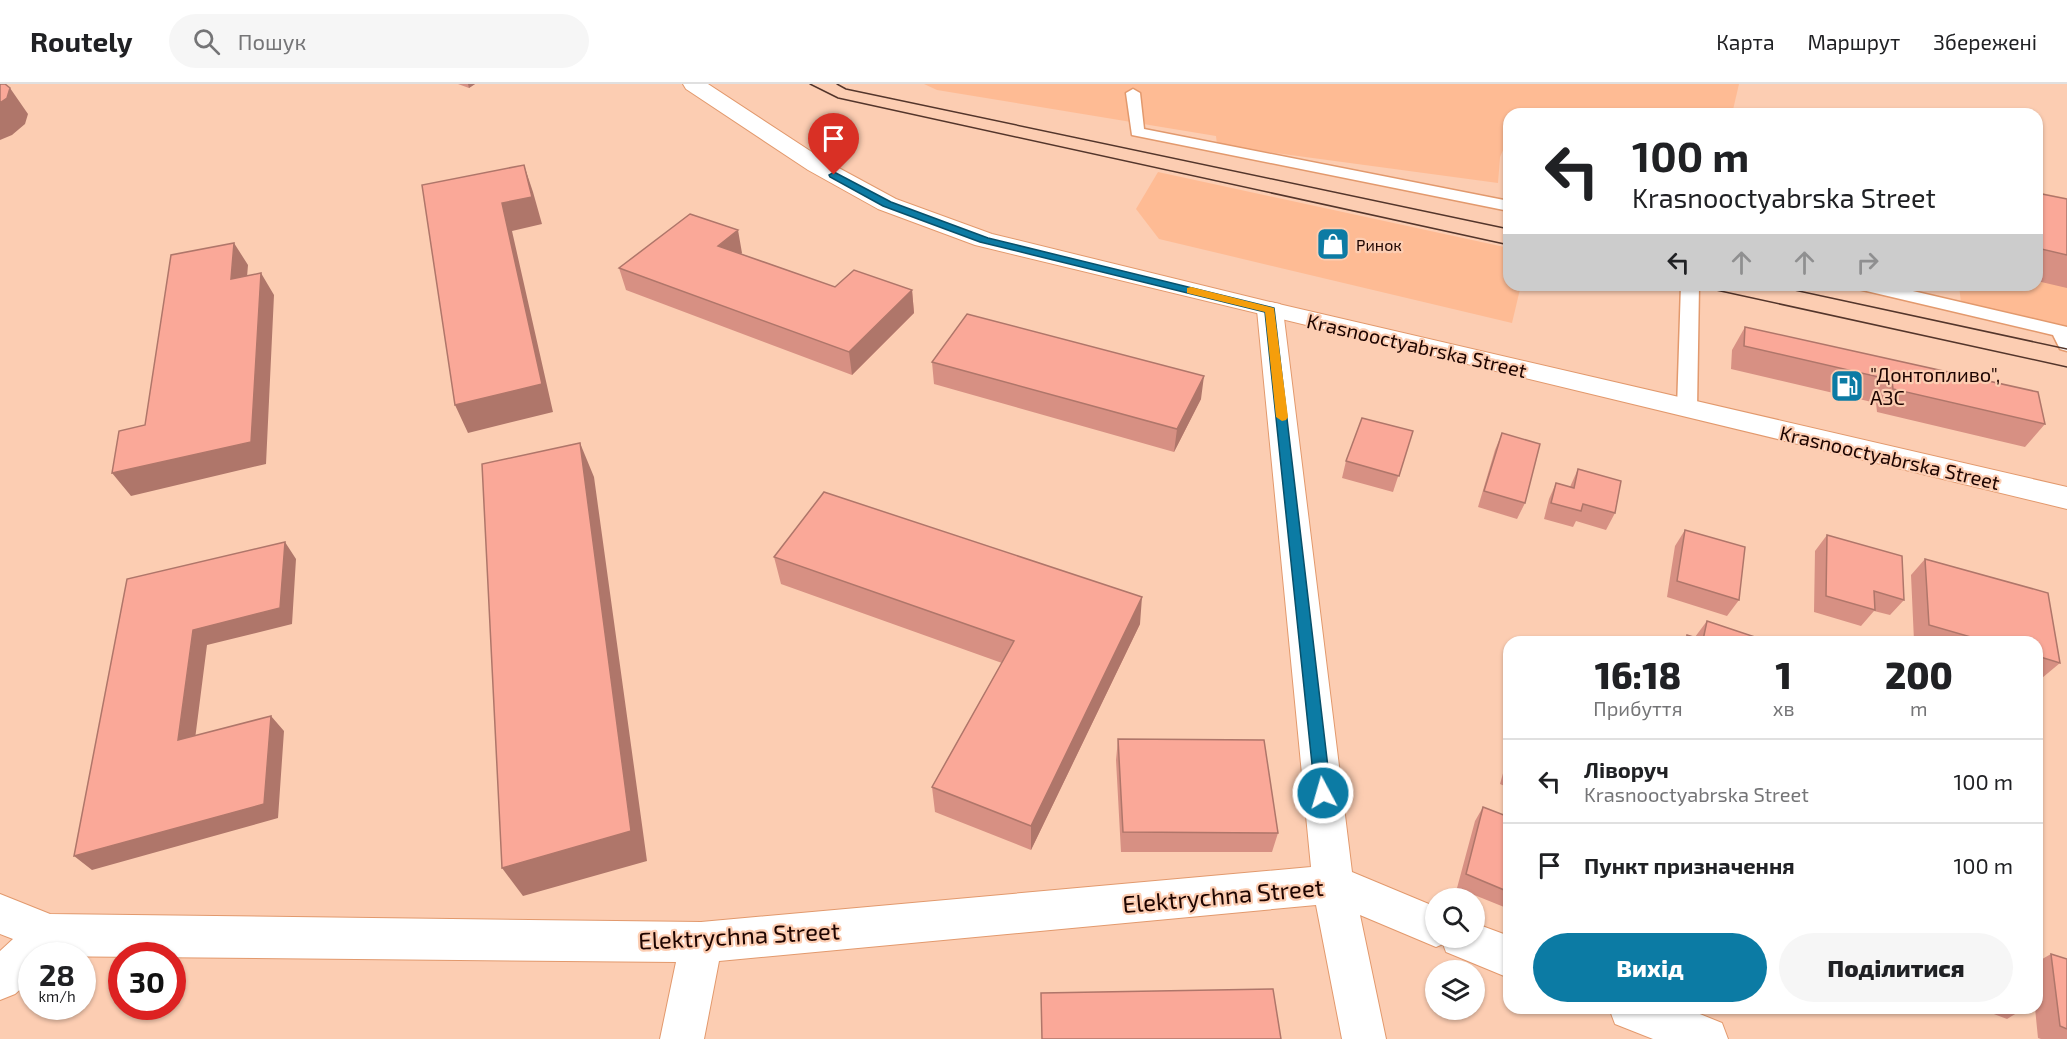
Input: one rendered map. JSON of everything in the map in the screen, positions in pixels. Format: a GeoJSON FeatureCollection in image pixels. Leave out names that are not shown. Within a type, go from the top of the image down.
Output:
{"type":"FeatureCollection","features":[{"type":"Feature","properties":{"kind":"street","name":"Krasnooctyabrska Street"},"geometry":{"type":"LineString","coordinates":[[694,84],[816,165],[887,204],[984,240],[1270,310],[2067,498]]}},
{"type":"Feature","properties":{"kind":"street"},"geometry":{"type":"LineString","coordinates":[[1270,310],[1333,884],[1364,1039]]}},
{"type":"Feature","properties":{"kind":"street","name":"Elektrychna Street"},"geometry":{"type":"LineString","coordinates":[[0,914],[50,934],[701,942],[1333,884],[1425,922]]}},
{"type":"Feature","properties":{"kind":"street"},"geometry":{"type":"LineString","coordinates":[[0,979],[50,934]]}},
{"type":"Feature","properties":{"kind":"street"},"geometry":{"type":"LineString","coordinates":[[682,1039],[701,942]]}},
{"type":"Feature","properties":{"kind":"street"},"geometry":{"type":"LineString","coordinates":[[1485,948],[1503,955]]}},
{"type":"Feature","properties":{"kind":"street"},"geometry":{"type":"LineString","coordinates":[[1646,1014],[1706,1039]]}},
{"type":"Feature","properties":{"kind":"lane"},"geometry":{"type":"LineString","coordinates":[[1133,93],[1137,132],[1503,205]]}},
{"type":"Feature","properties":{"kind":"lane"},"geometry":{"type":"LineString","coordinates":[[1687,409],[1690,291]]}},
{"type":"Feature","properties":{"kind":"lane"},"geometry":{"type":"LineString","coordinates":[[1890,291],[2061,331],[2067,345]]}},
{"type":"Feature","properties":{"kind":"shaded area"},"geometry":{"type":"Polygon","coordinates":[[[924,84],[1739,84],[1733,108],[1503,108],[1503,150],[1500,157],[1498,183],[1217,145],[1216,136],[937,90],[924,84]]]}},
{"type":"Feature","properties":{"kind":"shaded area","name":"Ринок"},"geometry":{"type":"Polygon","coordinates":[[[1158,172],[1503,247],[1503,291],[1520,291],[1512,323],[1159,239],[1136,209],[1158,172]]]}},
{"type":"Feature","properties":{"kind":"shaded area"},"geometry":{"type":"Polygon","coordinates":[[[2043,193],[2067,198],[2067,327],[1961,303],[1960,291],[2043,291],[2043,193]]]}},
{"type":"Feature","properties":{"kind":"building"},"geometry":{"type":"Polygon","coordinates":[[[0,84],[5,84],[10,88],[7,98],[0,103],[0,84]]]}},
{"type":"Feature","properties":{"kind":"building"},"geometry":{"type":"Polygon","coordinates":[[[524,165],[532,197],[502,203],[542,384],[455,405],[422,185],[524,165]]]}},
{"type":"Feature","properties":{"kind":"building"},"geometry":{"type":"Polygon","coordinates":[[[2043,194],[2067,199],[2067,255],[2043,249],[2043,194]]]}},
{"type":"Feature","properties":{"kind":"building"},"geometry":{"type":"Polygon","coordinates":[[[690,214],[738,230],[718,246],[835,287],[854,270],[912,290],[849,352],[619,268],[690,214]]]}},
{"type":"Feature","properties":{"kind":"building"},"geometry":{"type":"Polygon","coordinates":[[[234,243],[231,279],[261,273],[251,442],[112,473],[119,431],[145,425],[171,255],[234,243]]]}},
{"type":"Feature","properties":{"kind":"building"},"geometry":{"type":"Polygon","coordinates":[[[967,314],[1204,376],[1177,429],[932,362],[967,314]]]}},
{"type":"Feature","properties":{"kind":"building"},"geometry":{"type":"Polygon","coordinates":[[[1745,327],[2038,392],[2045,424],[1893,389],[1892,380],[1744,346],[1745,327]]]}},
{"type":"Feature","properties":{"kind":"building"},"geometry":{"type":"Polygon","coordinates":[[[1362,418],[1413,431],[1399,476],[1346,461],[1362,418]]]}},
{"type":"Feature","properties":{"kind":"building"},"geometry":{"type":"Polygon","coordinates":[[[1502,433],[1540,444],[1525,503],[1484,491],[1502,433]]]}},
{"type":"Feature","properties":{"kind":"building"},"geometry":{"type":"Polygon","coordinates":[[[580,443],[631,831],[502,868],[482,464],[580,443]]]}},
{"type":"Feature","properties":{"kind":"building"},"geometry":{"type":"Polygon","coordinates":[[[1578,469],[1621,481],[1615,513],[1583,504],[1581,511],[1551,503],[1556,483],[1574,488],[1578,469]]]}},
{"type":"Feature","properties":{"kind":"building"},"geometry":{"type":"Polygon","coordinates":[[[824,492],[1142,597],[1031,826],[932,787],[1014,641],[774,557],[824,492]]]}},
{"type":"Feature","properties":{"kind":"building"},"geometry":{"type":"Polygon","coordinates":[[[1685,530],[1745,547],[1739,600],[1677,581],[1685,530]]]}},
{"type":"Feature","properties":{"kind":"building"},"geometry":{"type":"Polygon","coordinates":[[[1827,535],[1902,556],[1904,600],[1874,591],[1875,610],[1826,596],[1827,535]]]}},
{"type":"Feature","properties":{"kind":"building"},"geometry":{"type":"Polygon","coordinates":[[[285,542],[280,608],[193,630],[178,740],[271,716],[264,804],[74,856],[127,579],[285,542]]]}},
{"type":"Feature","properties":{"kind":"building"},"geometry":{"type":"Polygon","coordinates":[[[1925,559],[2048,593],[2060,663],[2043,658],[2043,636],[1967,636],[1929,625],[1925,559]]]}},
{"type":"Feature","properties":{"kind":"building"},"geometry":{"type":"Polygon","coordinates":[[[1707,621],[1752,636],[1704,636],[1707,621]]]}},
{"type":"Feature","properties":{"kind":"building"},"geometry":{"type":"Polygon","coordinates":[[[1118,739],[1264,740],[1278,833],[1123,832],[1118,739]]]}},
{"type":"Feature","properties":{"kind":"building"},"geometry":{"type":"Polygon","coordinates":[[[1483,807],[1503,815],[1503,889],[1466,874],[1483,807]]]}},
{"type":"Feature","properties":{"kind":"building"},"geometry":{"type":"Polygon","coordinates":[[[2051,954],[2067,959],[2067,1029],[2060,1026],[2051,954]]]}},
{"type":"Feature","properties":{"kind":"building"},"geometry":{"type":"Polygon","coordinates":[[[1273,989],[1281,1039],[1042,1039],[1041,993],[1273,989]]]}},
{"type":"Feature","properties":{"kind":"tram line"},"geometry":{"type":"LineString","coordinates":[[810,84],[838,98],[1503,244]]}},
{"type":"Feature","properties":{"kind":"tram line"},"geometry":{"type":"LineString","coordinates":[[837,84],[846,89],[1503,228]]}},
{"type":"Feature","properties":{"kind":"tram line"},"geometry":{"type":"LineString","coordinates":[[1720,291],[2067,367]]}},
{"type":"Feature","properties":{"kind":"tram line"},"geometry":{"type":"LineString","coordinates":[[1799,291],[2067,349]]}},
{"type":"Feature","properties":{"kind":"slow traffic"},"geometry":{"type":"LineString","coordinates":[[1191,291],[1270,310],[1282,417]]}},
{"type":"Feature","properties":{"kind":"place","name":"Ринок"},"geometry":{"type":"Point","coordinates":[1333,244]}},
{"type":"Feature","properties":{"kind":"place","name":"\"Донтопливо\", АЗС"},"geometry":{"type":"Point","coordinates":[1847,386]}},
{"type":"Feature","properties":{"kind":"route"},"geometry":{"type":"LineString","coordinates":[[834,175],[887,204],[984,240],[1270,310],[1323,793]]}}]}
